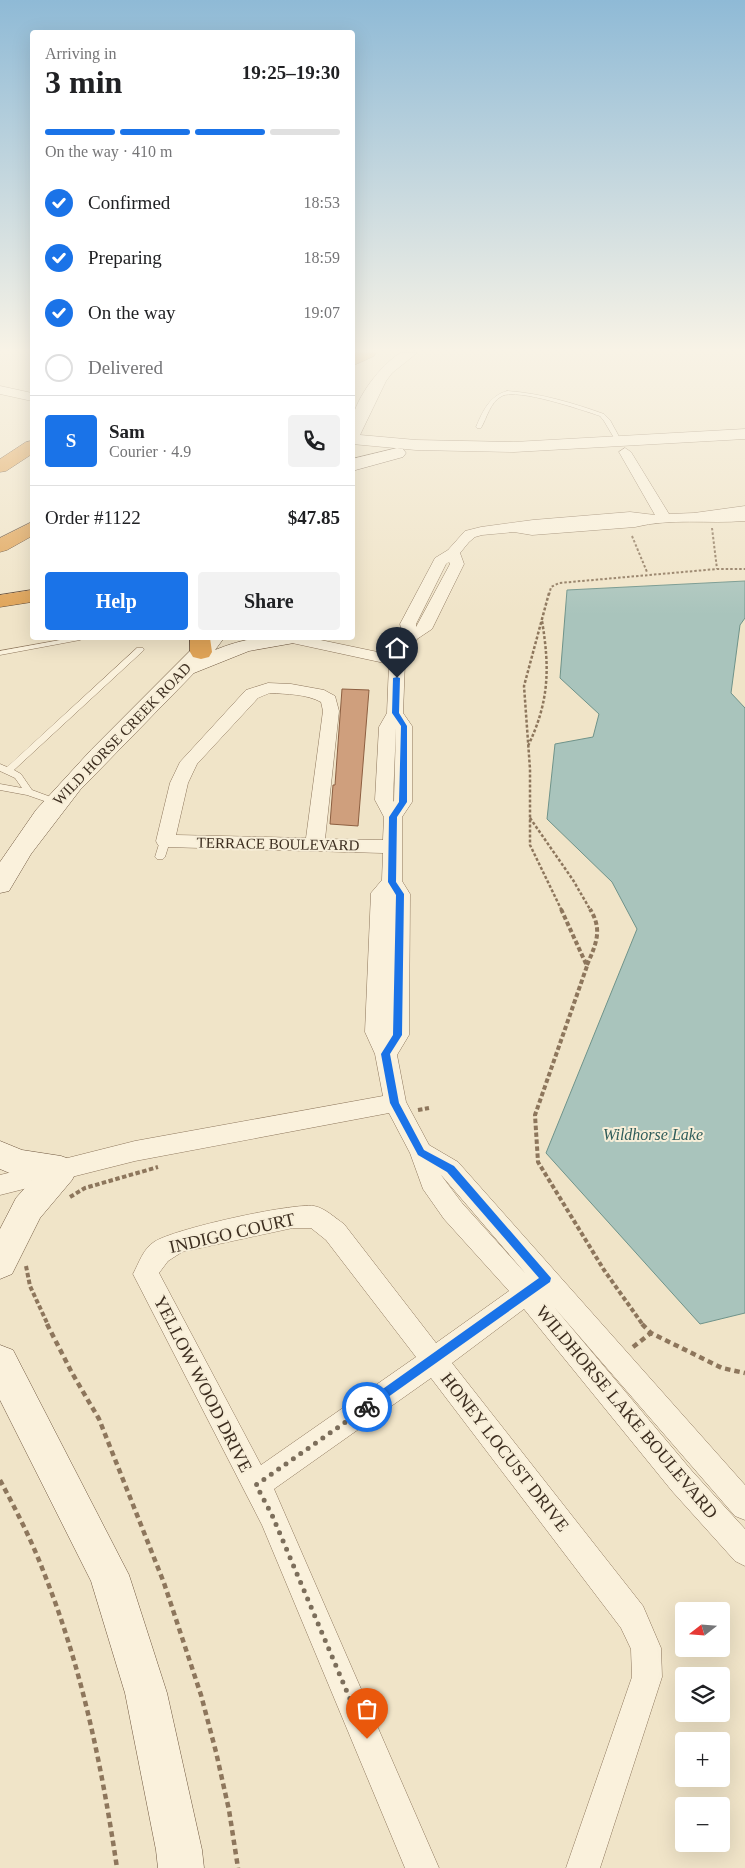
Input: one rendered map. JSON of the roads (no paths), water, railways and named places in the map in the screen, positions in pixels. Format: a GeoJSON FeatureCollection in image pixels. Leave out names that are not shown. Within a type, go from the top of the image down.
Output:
{"type":"FeatureCollection","features":[{"type":"Feature","properties":{"kind":"highway"},"geometry":{"type":"LineString","coordinates":[[0,467],[30,447]]}},
{"type":"Feature","properties":{"kind":"highway"},"geometry":{"type":"LineString","coordinates":[[0,526],[30,510]]}},
{"type":"Feature","properties":{"kind":"highway"},"geometry":{"type":"LineString","coordinates":[[0,546],[30,529]]}},
{"type":"Feature","properties":{"kind":"highway"},"geometry":{"type":"LineString","coordinates":[[0,601],[30,596]]}},
{"type":"Feature","properties":{"kind":"main road"},"geometry":{"type":"LineString","coordinates":[[355,465],[398,448]]}},
{"type":"Feature","properties":{"kind":"main road"},"geometry":{"type":"LineString","coordinates":[[200,649],[244,646],[276,640]]}},
{"type":"Feature","properties":{"kind":"main road","name":"WILD HORSE CREEK ROAD"},"geometry":{"type":"LineString","coordinates":[[0,884],[27,839],[56,802],[106,746],[200,649]]}},
{"type":"Feature","properties":{"kind":"main road"},"geometry":{"type":"LineString","coordinates":[[0,1155],[64,1184]]}},
{"type":"Feature","properties":{"kind":"main road"},"geometry":{"type":"LineString","coordinates":[[13,1263],[28,1208],[64,1184]]}},
{"type":"Feature","properties":{"kind":"main road"},"geometry":{"type":"LineString","coordinates":[[0,1362],[109,1575],[146,1694],[179,1850],[181,1868]]}},
{"type":"Feature","properties":{"kind":"street"},"geometry":{"type":"LineString","coordinates":[[365,440],[398,448],[491,458],[687,440]]}},
{"type":"Feature","properties":{"kind":"street"},"geometry":{"type":"LineString","coordinates":[[382,440],[398,448]]}},
{"type":"Feature","properties":{"kind":"street"},"geometry":{"type":"LineString","coordinates":[[622,447],[745,445]]}},
{"type":"Feature","properties":{"kind":"street"},"geometry":{"type":"LineString","coordinates":[[622,447],[657,519]]}},
{"type":"Feature","properties":{"kind":"street"},"geometry":{"type":"LineString","coordinates":[[355,449],[398,448]]}},
{"type":"Feature","properties":{"kind":"street","name":"WILDHORSE LAKE BOULEVARD"},"geometry":{"type":"LineString","coordinates":[[694,517],[745,510]]}},
{"type":"Feature","properties":{"kind":"street","name":"WILDHORSE LAKE BOULEVARD"},"geometry":{"type":"LineString","coordinates":[[745,518],[694,517],[657,519],[630,516],[533,524],[470,534],[453,554],[440,561],[408,624],[410,636],[398,661],[395,713],[387,727],[384,800],[393,817],[392,882],[381,893],[376,1032],[386,1054],[398,1109],[421,1152],[431,1182],[453,1211],[536,1286],[745,1506]]}},
{"type":"Feature","properties":{"kind":"street"},"geometry":{"type":"LineString","coordinates":[[301,640],[398,661]]}},
{"type":"Feature","properties":{"kind":"street","name":"TERRACE BOULEVARD"},"geometry":{"type":"LineString","coordinates":[[315,845],[331,711],[329,700],[318,694],[268,688],[252,694],[189,762],[179,783],[163,849],[315,845],[392,847]]}},
{"type":"Feature","properties":{"kind":"street"},"geometry":{"type":"LineString","coordinates":[[0,1185],[64,1184],[134,1151],[398,1109]]}},
{"type":"Feature","properties":{"kind":"street","name":"INDIGO COURT"},"geometry":{"type":"LineString","coordinates":[[153,1258],[164,1247],[181,1241],[293,1217],[315,1217]]}},
{"type":"Feature","properties":{"kind":"street","name":"HONEY LOCUST DRIVE"},"geometry":{"type":"LineString","coordinates":[[315,1217],[335,1232],[632,1617],[646,1648],[647,1677],[584,1867]]}},
{"type":"Feature","properties":{"kind":"street","name":"YELLOW WOOD DRIVE"},"geometry":{"type":"LineString","coordinates":[[153,1258],[146,1274],[272,1515],[422,1868]]}},
{"type":"Feature","properties":{"kind":"street"},"geometry":{"type":"LineString","coordinates":[[256,1485],[536,1286]]}},
{"type":"Feature","properties":{"kind":"street","name":"WILDHORSE LAKE BOULEVARD"},"geometry":{"type":"LineString","coordinates":[[536,1286],[682,1481],[745,1551]]}},
{"type":"Feature","properties":{"kind":"lane"},"geometry":{"type":"LineString","coordinates":[[618,440],[622,447]]}},
{"type":"Feature","properties":{"kind":"lane"},"geometry":{"type":"LineString","coordinates":[[0,652],[6,653],[70,640]]}},
{"type":"Feature","properties":{"kind":"lane"},"geometry":{"type":"LineString","coordinates":[[29,792],[18,776],[4,769],[140,650]]}},
{"type":"Feature","properties":{"kind":"lane"},"geometry":{"type":"LineString","coordinates":[[0,787],[29,792],[56,802]]}},
{"type":"Feature","properties":{"kind":"water","name":"Wildhorse Lake"},"geometry":{"type":"Polygon","coordinates":[[[745,581],[745,618],[740,625],[731,693],[745,708],[745,1313],[700,1324],[546,1153],[637,929],[612,882],[547,819],[555,744],[593,737],[599,714],[560,678],[567,590],[745,581]]]}}]}
